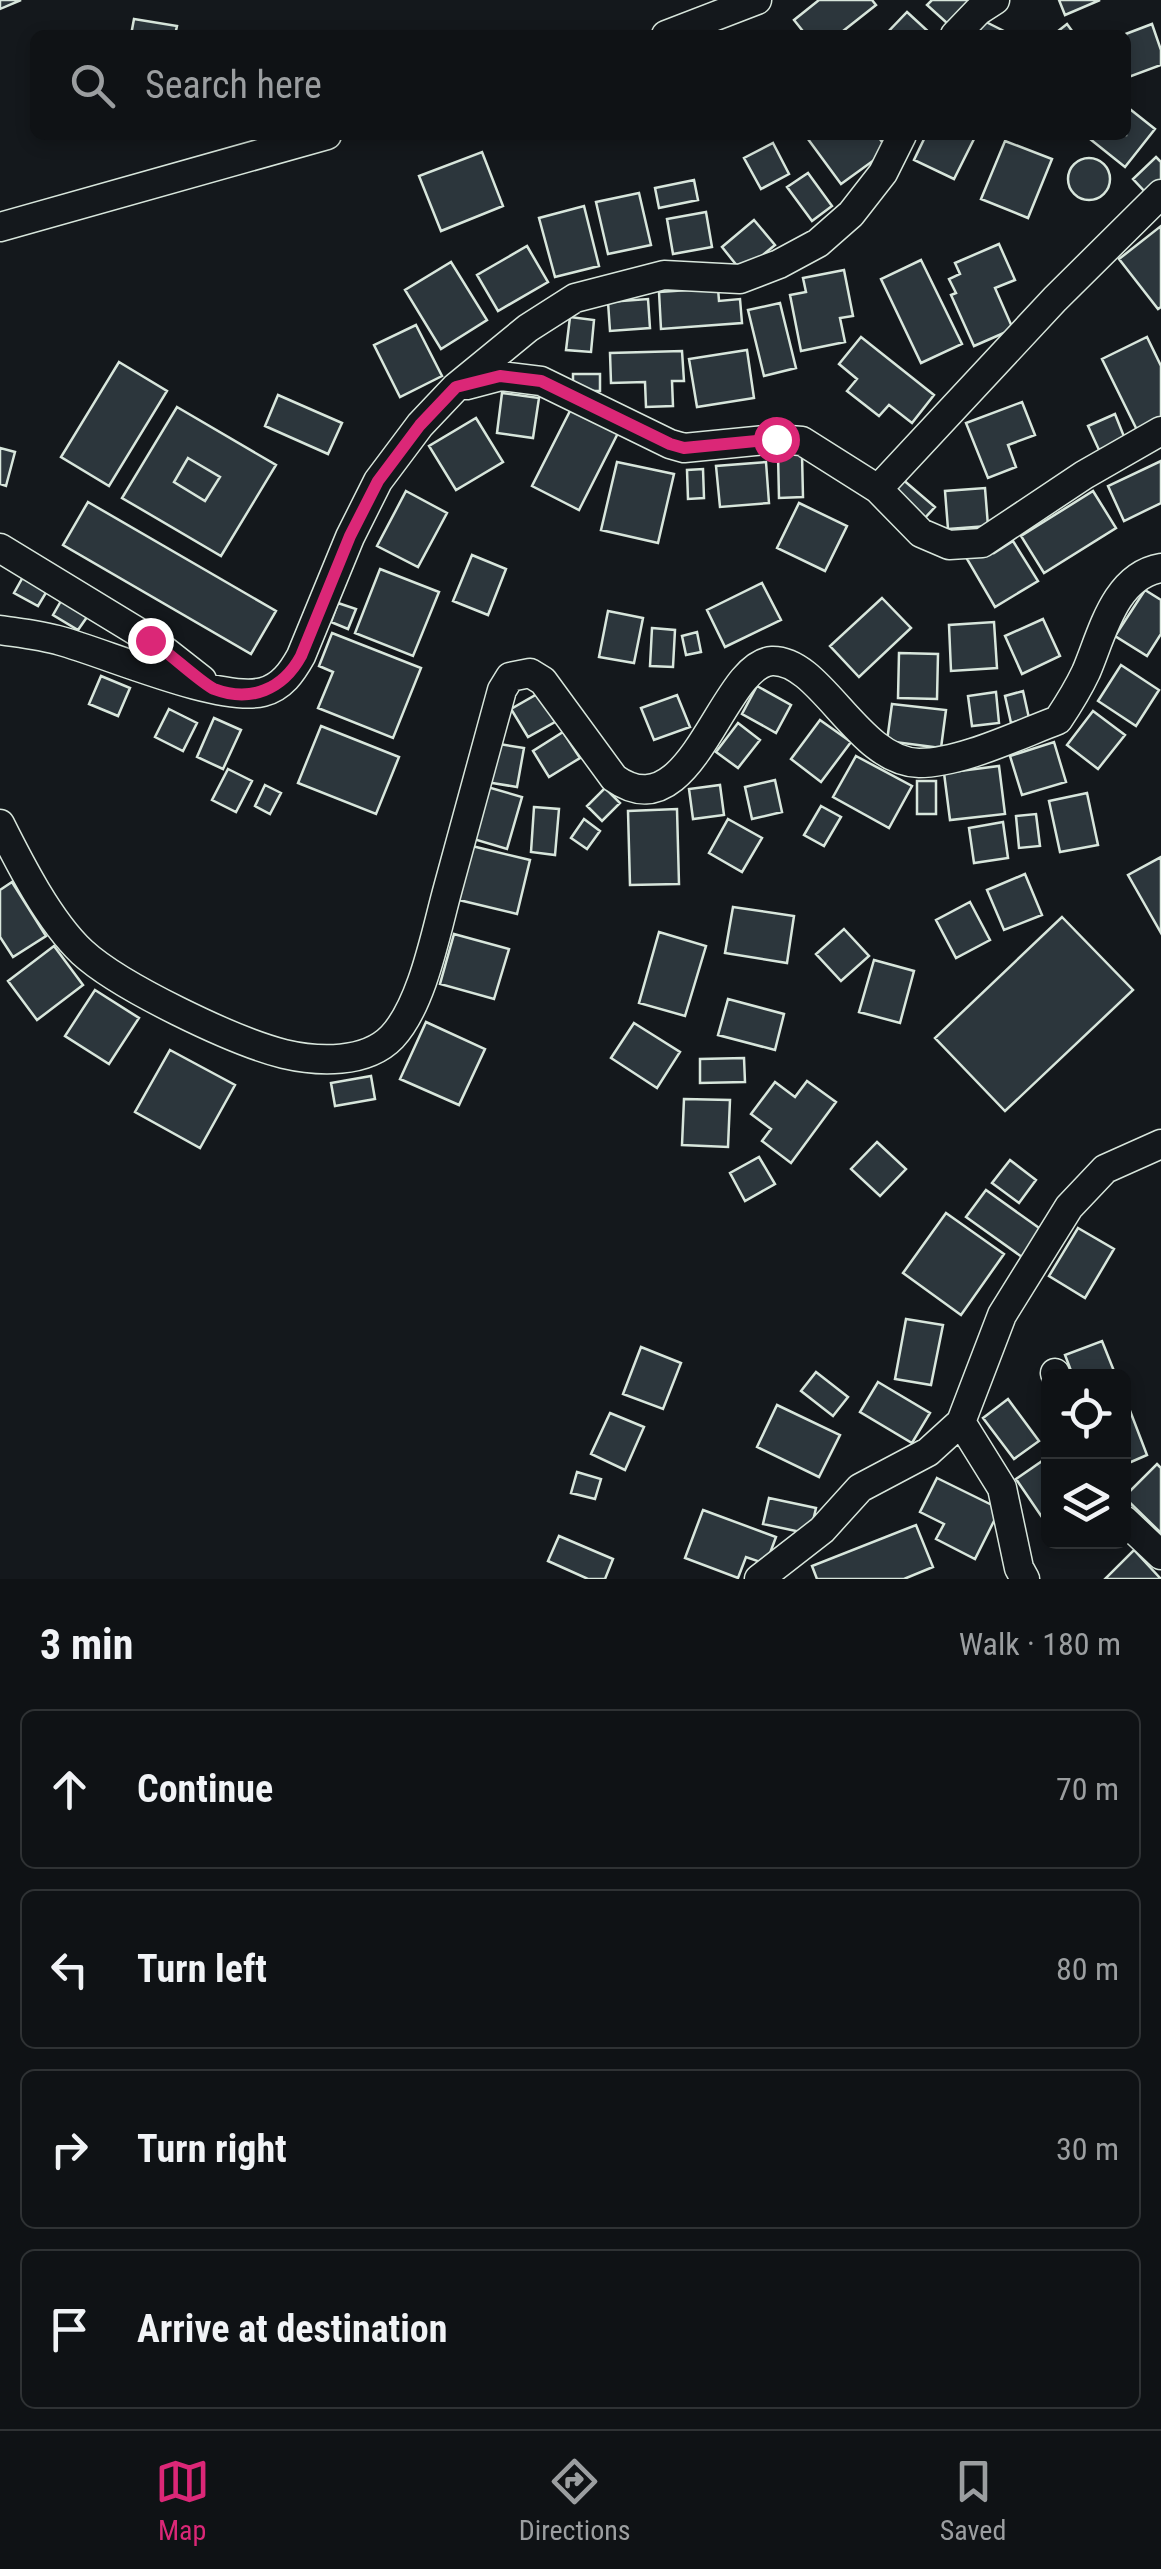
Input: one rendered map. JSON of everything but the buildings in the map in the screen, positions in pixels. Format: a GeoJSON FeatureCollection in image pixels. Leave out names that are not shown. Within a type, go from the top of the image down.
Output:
{"type":"FeatureCollection","features":[{"type":"Feature","properties":{"kind":"street"},"geometry":{"type":"LineString","coordinates":[[679,30],[757,0]]}},
{"type":"Feature","properties":{"kind":"street"},"geometry":{"type":"LineString","coordinates":[[961,30],[995,0]]}},
{"type":"Feature","properties":{"kind":"street"},"geometry":{"type":"LineString","coordinates":[[0,227],[309,140]]}},
{"type":"Feature","properties":{"kind":"street"},"geometry":{"type":"LineString","coordinates":[[0,630],[58,640],[211,688],[242,694],[263,692],[279,685],[292,673],[350,536],[378,481],[420,425],[456,387],[528,328],[575,298],[664,275],[740,279],[779,264],[818,242],[850,214],[884,173],[900,140]]}},
{"type":"Feature","properties":{"kind":"street"},"geometry":{"type":"LineString","coordinates":[[878,489],[1055,299],[1161,194]]}},
{"type":"Feature","properties":{"kind":"street"},"geometry":{"type":"LineString","coordinates":[[456,387],[500,376],[541,381],[684,448],[776,439],[802,441],[878,489],[922,534],[949,545],[982,543],[1084,475],[1161,431]]}},
{"type":"Feature","properties":{"kind":"street"},"geometry":{"type":"LineString","coordinates":[[0,548],[150,640],[211,688]]}},
{"type":"Feature","properties":{"kind":"street"},"geometry":{"type":"LineString","coordinates":[[0,824],[52,914],[81,951],[134,988],[284,1054],[334,1060],[366,1054],[392,1037],[412,1004],[434,940],[502,690],[510,677],[530,673],[543,681],[614,778],[643,791],[658,789],[670,781],[711,731],[752,670],[771,662],[794,666],[893,758],[916,763],[940,761],[1058,720],[1085,674],[1120,596],[1135,580],[1161,568]]}},
{"type":"Feature","properties":{"kind":"street"},"geometry":{"type":"LineString","coordinates":[[760,1579],[822,1530],[860,1488],[928,1452],[961,1422],[1002,1315],[1069,1207],[1106,1170],[1161,1144]]}},
{"type":"Feature","properties":{"kind":"street"},"geometry":{"type":"LineString","coordinates":[[961,1422],[1002,1488],[1019,1568],[1025,1579]]}},
{"type":"Feature","properties":{"kind":"street"},"geometry":{"type":"LineString","coordinates":[[1131,1527],[1161,1555]]}},
{"type":"Feature","properties":{"kind":"route"},"geometry":{"type":"LineString","coordinates":[[150,640],[211,688],[242,694],[263,692],[279,685],[292,673],[301,656],[350,536],[378,481],[420,425],[456,387],[500,376],[541,381],[684,448],[776,439]]}}]}
